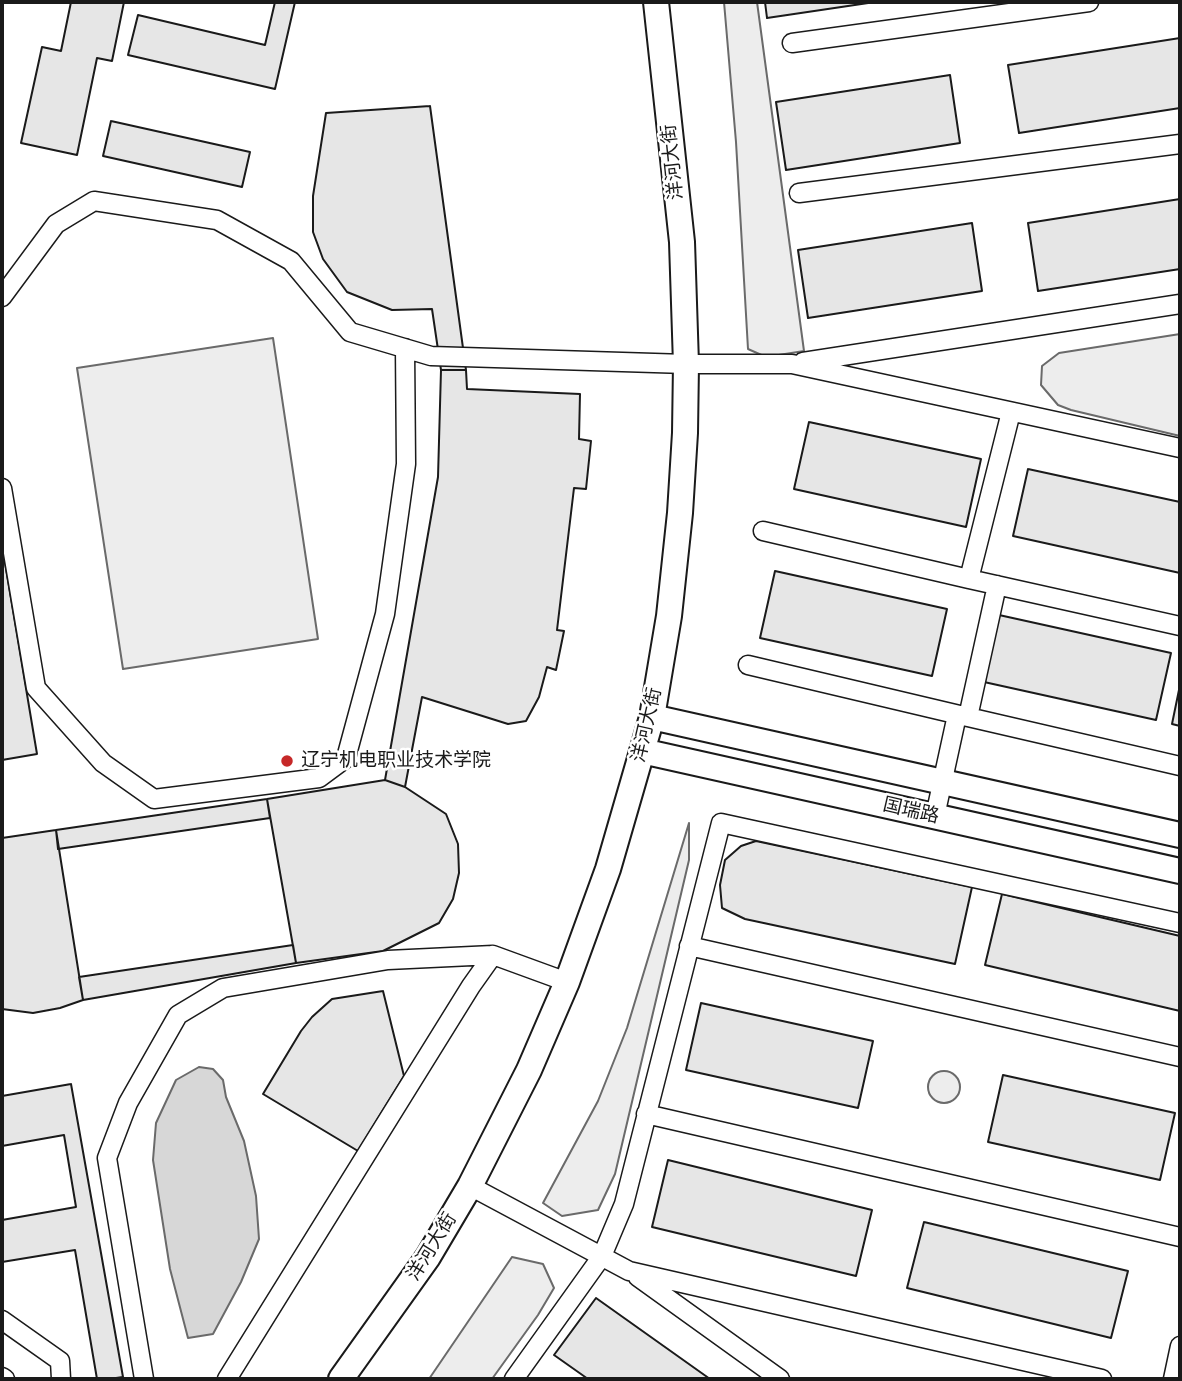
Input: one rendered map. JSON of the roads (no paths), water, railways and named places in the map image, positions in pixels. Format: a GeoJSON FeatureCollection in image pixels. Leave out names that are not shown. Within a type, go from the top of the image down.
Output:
{"type":"FeatureCollection","features":[{"type":"Feature","properties":{"kind":"street","name":"洋河大街"},"geometry":{"type":"LineString","coordinates":[[341,1379],[428,1257],[470,1186],[529,1070],[567,982],[608,869],[652,717],[668,616],[680,513],[686,364],[682,242],[656,2]]}},
{"type":"Feature","properties":{"kind":"street"},"geometry":{"type":"LineString","coordinates":[[792,43],[1089,2]]}},
{"type":"Feature","properties":{"kind":"street"},"geometry":{"type":"LineString","coordinates":[[799,193],[1180,144]]}},
{"type":"Feature","properties":{"kind":"street"},"geometry":{"type":"LineString","coordinates":[[2,297],[56,224],[94,201],[217,220],[291,261],[350,332],[431,356],[686,364],[792,364],[1180,304]]}},
{"type":"Feature","properties":{"kind":"street"},"geometry":{"type":"LineString","coordinates":[[2,488],[36,688],[103,762],[154,799],[320,778],[346,758],[385,614],[406,464],[405,348]]}},
{"type":"Feature","properties":{"kind":"street"},"geometry":{"type":"LineString","coordinates":[[792,364],[1180,448]]}},
{"type":"Feature","properties":{"kind":"street"},"geometry":{"type":"LineString","coordinates":[[969,579],[1011,412]]}},
{"type":"Feature","properties":{"kind":"street"},"geometry":{"type":"LineString","coordinates":[[763,531],[1180,626]]}},
{"type":"Feature","properties":{"kind":"street"},"geometry":{"type":"LineString","coordinates":[[934,816],[997,585]]}},
{"type":"Feature","properties":{"kind":"street"},"geometry":{"type":"LineString","coordinates":[[748,665],[1180,766]]}},
{"type":"Feature","properties":{"kind":"street","name":"国瑞路"},"geometry":{"type":"LineString","coordinates":[[652,717],[1180,835]]}},
{"type":"Feature","properties":{"kind":"street","name":"国瑞路"},"geometry":{"type":"LineString","coordinates":[[642,751],[1180,871]]}},
{"type":"Feature","properties":{"kind":"street"},"geometry":{"type":"LineString","coordinates":[[514,1379],[602,1256],[624,1204],[721,823],[1180,923]]}},
{"type":"Feature","properties":{"kind":"street"},"geometry":{"type":"LineString","coordinates":[[689,946],[1180,1057]]}},
{"type":"Feature","properties":{"kind":"street"},"geometry":{"type":"LineString","coordinates":[[144,1379],[107,1158],[128,1103],[178,1015],[223,988],[388,960],[493,955],[567,982]]}},
{"type":"Feature","properties":{"kind":"street"},"geometry":{"type":"LineString","coordinates":[[227,1379],[471,986],[493,955]]}},
{"type":"Feature","properties":{"kind":"street"},"geometry":{"type":"LineString","coordinates":[[646,1114],[1180,1237]]}},
{"type":"Feature","properties":{"kind":"street"},"geometry":{"type":"LineString","coordinates":[[470,1186],[629,1271],[780,1379]]}},
{"type":"Feature","properties":{"kind":"street"},"geometry":{"type":"LineString","coordinates":[[629,1271],[1102,1379]]}},
{"type":"Feature","properties":{"kind":"street"},"geometry":{"type":"LineString","coordinates":[[2,1320],[60,1361],[61,1379]]}},
{"type":"Feature","properties":{"kind":"street"},"geometry":{"type":"LineString","coordinates":[[1172,1379],[1180,1346]]}},
{"type":"Feature","properties":{"kind":"place","name":"辽宁机电职业技术学院"},"geometry":{"type":"Point","coordinates":[287,761]}}]}
